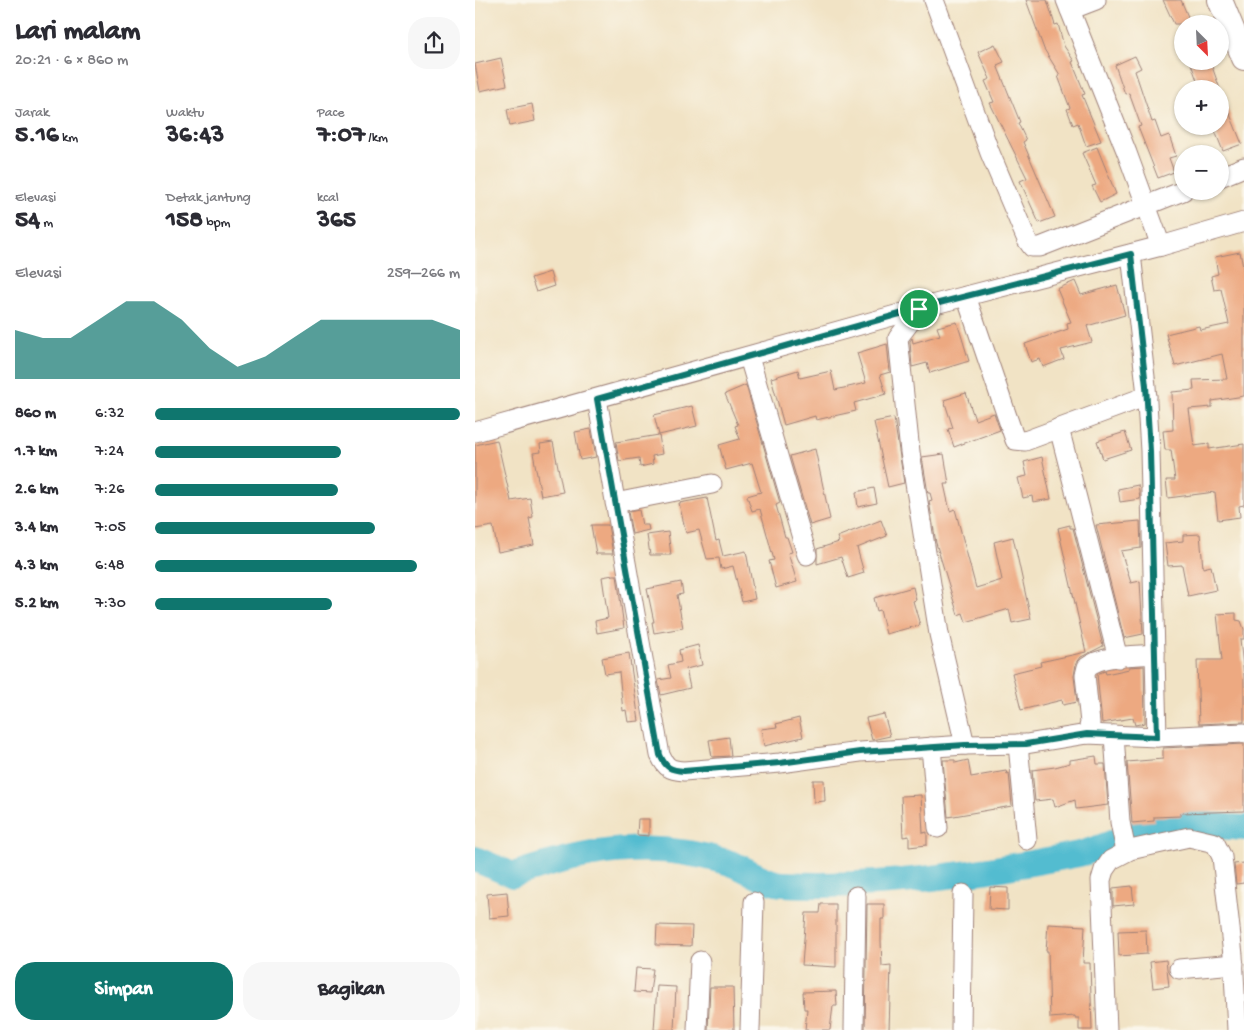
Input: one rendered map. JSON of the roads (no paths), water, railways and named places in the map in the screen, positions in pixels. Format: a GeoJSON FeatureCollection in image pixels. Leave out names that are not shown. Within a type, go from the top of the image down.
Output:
{"type":"FeatureCollection","features":[{"type":"Feature","properties":{"kind":"main road"},"geometry":{"type":"LineString","coordinates":[[1232,9],[1244,58]]}},
{"type":"Feature","properties":{"kind":"street"},"geometry":{"type":"LineString","coordinates":[[934,0],[990,153],[1027,240],[1032,247],[1040,247],[1174,195]]}},
{"type":"Feature","properties":{"kind":"street"},"geometry":{"type":"LineString","coordinates":[[1096,0],[1068,5],[1161,246]]}},
{"type":"Feature","properties":{"kind":"street"},"geometry":{"type":"LineString","coordinates":[[1229,173],[1244,167]]}},
{"type":"Feature","properties":{"kind":"street"},"geometry":{"type":"LineString","coordinates":[[475,432],[966,296],[1131,254],[1244,222]]}},
{"type":"Feature","properties":{"kind":"street"},"geometry":{"type":"LineString","coordinates":[[1131,254],[1147,396],[1157,737]]}},
{"type":"Feature","properties":{"kind":"street"},"geometry":{"type":"LineString","coordinates":[[966,296],[1015,440],[1025,440],[1147,396]]}},
{"type":"Feature","properties":{"kind":"street"},"geometry":{"type":"LineString","coordinates":[[919,309],[898,338],[910,452],[939,634],[965,745]]}},
{"type":"Feature","properties":{"kind":"street"},"geometry":{"type":"LineString","coordinates":[[749,357],[785,474],[807,555]]}},
{"type":"Feature","properties":{"kind":"street"},"geometry":{"type":"LineString","coordinates":[[597,399],[660,755],[666,767],[684,771],[780,763],[860,752],[965,745],[1017,744],[1087,734],[1157,737],[1244,733]]}},
{"type":"Feature","properties":{"kind":"street"},"geometry":{"type":"LineString","coordinates":[[1059,428],[1118,658]]}},
{"type":"Feature","properties":{"kind":"street"},"geometry":{"type":"LineString","coordinates":[[615,503],[712,484]]}},
{"type":"Feature","properties":{"kind":"street"},"geometry":{"type":"LineString","coordinates":[[1087,734],[1090,723],[1085,675],[1087,667],[1096,662],[1155,654]]}},
{"type":"Feature","properties":{"kind":"street"},"geometry":{"type":"LineString","coordinates":[[1114,735],[1120,822],[1126,848]]}},
{"type":"Feature","properties":{"kind":"street"},"geometry":{"type":"LineString","coordinates":[[1017,744],[1027,840]]}},
{"type":"Feature","properties":{"kind":"street"},"geometry":{"type":"LineString","coordinates":[[931,747],[938,828]]}},
{"type":"Feature","properties":{"kind":"street"},"geometry":{"type":"LineString","coordinates":[[1107,1030],[1101,880],[1104,870],[1111,860],[1126,848],[1189,837],[1215,843],[1222,857],[1234,964],[1237,1030]]}},
{"type":"Feature","properties":{"kind":"street"},"geometry":{"type":"LineString","coordinates":[[961,1030],[963,894]]}},
{"type":"Feature","properties":{"kind":"street"},"geometry":{"type":"LineString","coordinates":[[853,1030],[856,896]]}},
{"type":"Feature","properties":{"kind":"street"},"geometry":{"type":"LineString","coordinates":[[750,1030],[754,902]]}},
{"type":"Feature","properties":{"kind":"street"},"geometry":{"type":"LineString","coordinates":[[697,1030],[700,961]]}},
{"type":"Feature","properties":{"kind":"street"},"geometry":{"type":"LineString","coordinates":[[1179,968],[1234,964]]}},
{"type":"Feature","properties":{"kind":"waterway"},"geometry":{"type":"LineString","coordinates":[[475,859],[513,875],[567,859],[593,854],[645,849],[699,855],[727,862],[776,883],[857,884],[932,878],[1042,861],[1088,852],[1141,832],[1161,827],[1197,825],[1244,828]]}}]}
